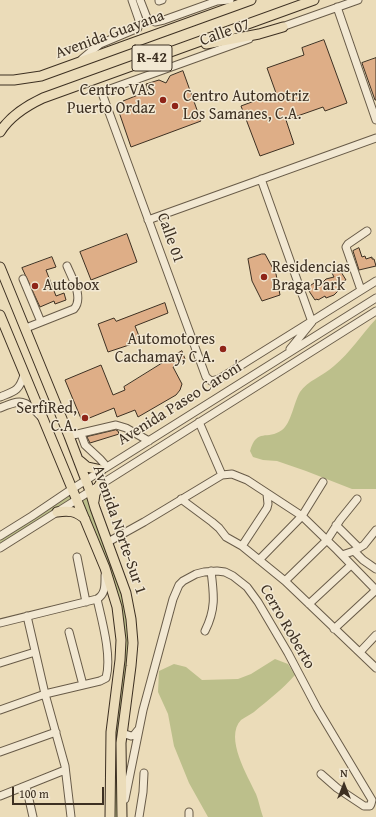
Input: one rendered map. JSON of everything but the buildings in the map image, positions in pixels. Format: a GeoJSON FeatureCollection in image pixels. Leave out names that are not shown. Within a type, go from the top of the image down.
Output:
{"type":"FeatureCollection","features":[{"type":"Feature","properties":{"kind":"main road","name":"Avenida Guayana"},"geometry":{"type":"LineString","coordinates":[[0,80],[14,80],[34,77],[80,62],[251,0]]}},
{"type":"Feature","properties":{"kind":"main road","name":"R-42"},"geometry":{"type":"LineString","coordinates":[[0,132],[19,111],[34,102],[314,0]]}},
{"type":"Feature","properties":{"kind":"main road"},"geometry":{"type":"LineString","coordinates":[[169,52],[207,43],[259,34],[283,27]]}},
{"type":"Feature","properties":{"kind":"main road","name":"Avenida Norte-Sur 1"},"geometry":{"type":"LineString","coordinates":[[0,267],[78,459],[126,593],[132,632],[131,666],[122,733],[122,814]]}},
{"type":"Feature","properties":{"kind":"main road","name":"Avenida Norte-Sur 1"},"geometry":{"type":"LineString","coordinates":[[0,317],[3,333],[24,375],[115,595],[121,636],[120,660],[111,732],[110,817]]}},
{"type":"Feature","properties":{"kind":"main road"},"geometry":{"type":"LineString","coordinates":[[78,459],[87,467],[104,469]]}},
{"type":"Feature","properties":{"kind":"main road"},"geometry":{"type":"LineString","coordinates":[[95,508],[95,494],[100,484]]}},
{"type":"Feature","properties":{"kind":"main road"},"geometry":{"type":"LineString","coordinates":[[57,512],[72,511],[79,514],[85,520]]}},
{"type":"Feature","properties":{"kind":"street"},"geometry":{"type":"LineString","coordinates":[[80,62],[100,44],[138,28],[139,20],[132,0]]}},
{"type":"Feature","properties":{"kind":"street"},"geometry":{"type":"LineString","coordinates":[[140,0],[147,18],[155,22],[217,1],[230,0]]}},
{"type":"Feature","properties":{"kind":"street"},"geometry":{"type":"LineString","coordinates":[[158,0],[162,0]]}},
{"type":"Feature","properties":{"kind":"street","name":"Calle 07"},"geometry":{"type":"LineString","coordinates":[[103,94],[110,89],[358,0]]}},
{"type":"Feature","properties":{"kind":"street"},"geometry":{"type":"LineString","coordinates":[[337,7],[376,120]]}},
{"type":"Feature","properties":{"kind":"street","name":"Calle 01"},"geometry":{"type":"LineString","coordinates":[[103,94],[103,98],[206,377],[211,382],[219,379],[312,322]]}},
{"type":"Feature","properties":{"kind":"street"},"geometry":{"type":"LineString","coordinates":[[148,220],[376,138]]}},
{"type":"Feature","properties":{"kind":"street"},"geometry":{"type":"LineString","coordinates":[[261,179],[312,322]]}},
{"type":"Feature","properties":{"kind":"street"},"geometry":{"type":"LineString","coordinates":[[361,290],[346,247],[367,231]]}},
{"type":"Feature","properties":{"kind":"street"},"geometry":{"type":"LineString","coordinates":[[26,328],[74,309],[78,304],[79,298],[67,266]]}},
{"type":"Feature","properties":{"kind":"street"},"geometry":{"type":"LineString","coordinates":[[23,279],[41,322]]}},
{"type":"Feature","properties":{"kind":"street"},"geometry":{"type":"LineString","coordinates":[[284,356],[312,322],[376,281]]}},
{"type":"Feature","properties":{"kind":"street","name":"Avenida Paseo Caroní"},"geometry":{"type":"LineString","coordinates":[[0,536],[86,480],[376,298]]}},
{"type":"Feature","properties":{"kind":"street","name":"Avenida Paseo Caroní"},"geometry":{"type":"LineString","coordinates":[[0,548],[376,311]]}},
{"type":"Feature","properties":{"kind":"street"},"geometry":{"type":"LineString","coordinates":[[0,397],[16,390],[21,385],[24,375]]}},
{"type":"Feature","properties":{"kind":"street"},"geometry":{"type":"LineString","coordinates":[[0,408],[21,401],[36,411],[43,420]]}},
{"type":"Feature","properties":{"kind":"street"},"geometry":{"type":"LineString","coordinates":[[199,422],[222,474]]}},
{"type":"Feature","properties":{"kind":"street"},"geometry":{"type":"LineString","coordinates":[[69,436],[116,425],[126,428],[149,441]]}},
{"type":"Feature","properties":{"kind":"street"},"geometry":{"type":"LineString","coordinates":[[81,434],[85,445],[100,459],[104,469]]}},
{"type":"Feature","properties":{"kind":"street"},"geometry":{"type":"LineString","coordinates":[[108,542],[181,500],[222,474],[232,474],[238,476],[302,516],[376,590],[334,628]]}},
{"type":"Feature","properties":{"kind":"street"},"geometry":{"type":"LineString","coordinates":[[259,560],[302,516],[323,482]]}},
{"type":"Feature","properties":{"kind":"street"},"geometry":{"type":"LineString","coordinates":[[242,546],[267,508],[267,494]]}},
{"type":"Feature","properties":{"kind":"street"},"geometry":{"type":"LineString","coordinates":[[285,581],[327,540],[336,525],[357,499]]}},
{"type":"Feature","properties":{"kind":"street"},"geometry":{"type":"LineString","coordinates":[[181,500],[212,522],[226,537],[242,546],[285,581],[376,668]]}},
{"type":"Feature","properties":{"kind":"street"},"geometry":{"type":"LineString","coordinates":[[336,525],[357,549],[363,560],[376,569]]}},
{"type":"Feature","properties":{"kind":"street"},"geometry":{"type":"LineString","coordinates":[[342,555],[364,545],[376,530]]}},
{"type":"Feature","properties":{"kind":"street"},"geometry":{"type":"LineString","coordinates":[[77,557],[86,602]]}},
{"type":"Feature","properties":{"kind":"street"},"geometry":{"type":"LineString","coordinates":[[309,604],[351,565]]}},
{"type":"Feature","properties":{"kind":"street"},"geometry":{"type":"LineString","coordinates":[[0,623],[97,599],[102,596],[104,591],[105,568]]}},
{"type":"Feature","properties":{"kind":"street"},"geometry":{"type":"LineString","coordinates":[[205,631],[211,619],[214,600],[211,571]]}},
{"type":"Feature","properties":{"kind":"street","name":"Cerro Roberto"},"geometry":{"type":"LineString","coordinates":[[122,814],[138,730],[176,591],[179,585],[196,574],[211,571],[225,572],[233,576],[252,592],[288,653],[317,708],[372,800],[372,804],[370,806],[364,806],[337,788],[321,774]]}},
{"type":"Feature","properties":{"kind":"street"},"geometry":{"type":"LineString","coordinates":[[0,710],[45,694],[100,681],[106,678],[108,672],[108,660],[97,599]]}},
{"type":"Feature","properties":{"kind":"street"},"geometry":{"type":"LineString","coordinates":[[27,616],[45,694],[65,770],[71,817]]}},
{"type":"Feature","properties":{"kind":"street"},"geometry":{"type":"LineString","coordinates":[[68,632],[83,685]]}},
{"type":"Feature","properties":{"kind":"street"},"geometry":{"type":"LineString","coordinates":[[360,652],[376,635]]}},
{"type":"Feature","properties":{"kind":"street"},"geometry":{"type":"LineString","coordinates":[[0,663],[35,652]]}},
{"type":"Feature","properties":{"kind":"street"},"geometry":{"type":"LineString","coordinates":[[122,733],[131,736],[138,730]]}},
{"type":"Feature","properties":{"kind":"street"},"geometry":{"type":"LineString","coordinates":[[0,752],[56,732]]}},
{"type":"Feature","properties":{"kind":"street"},"geometry":{"type":"LineString","coordinates":[[0,796],[65,770]]}},
{"type":"Feature","properties":{"kind":"street"},"geometry":{"type":"LineString","coordinates":[[140,817],[144,773]]}},
{"type":"Feature","properties":{"kind":"street"},"geometry":{"type":"LineString","coordinates":[[26,786],[33,817]]}},
{"type":"Feature","properties":{"kind":"green space"},"geometry":{"type":"Polygon","coordinates":[[[376,319],[376,489],[352,489],[277,461],[263,460],[253,457],[250,451],[256,439],[277,433],[285,427],[303,388],[330,370],[340,361],[376,319]]]}},
{"type":"Feature","properties":{"kind":"green space"},"geometry":{"type":"Polygon","coordinates":[[[72,489],[77,499],[90,491],[131,619],[122,733],[122,817],[110,817],[110,792],[120,660],[117,607],[77,500],[0,548],[0,536],[72,489]]]}},
{"type":"Feature","properties":{"kind":"green space"},"geometry":{"type":"Polygon","coordinates":[[[275,659],[288,664],[295,675],[270,699],[241,720],[236,728],[235,737],[239,757],[256,794],[263,817],[208,817],[189,783],[174,746],[168,714],[158,692],[159,671],[174,664],[186,667],[202,680],[238,679],[251,674],[275,659]]]}},
{"type":"Feature","properties":{"kind":"place","name":"Centro VAS Puerto Ordaz"},"geometry":{"type":"Point","coordinates":[163,100]}},
{"type":"Feature","properties":{"kind":"place","name":"Centro Automotriz Los Samanes, C.A."},"geometry":{"type":"Point","coordinates":[175,106]}},
{"type":"Feature","properties":{"kind":"place","name":"Residencias Braga Park"},"geometry":{"type":"Point","coordinates":[264,277]}},
{"type":"Feature","properties":{"kind":"place","name":"Autobox"},"geometry":{"type":"Point","coordinates":[35,286]}},
{"type":"Feature","properties":{"kind":"place","name":"Automotores Cachamay, C.A."},"geometry":{"type":"Point","coordinates":[223,349]}},
{"type":"Feature","properties":{"kind":"place","name":"SerfiRed, C.A."},"geometry":{"type":"Point","coordinates":[85,418]}}]}
